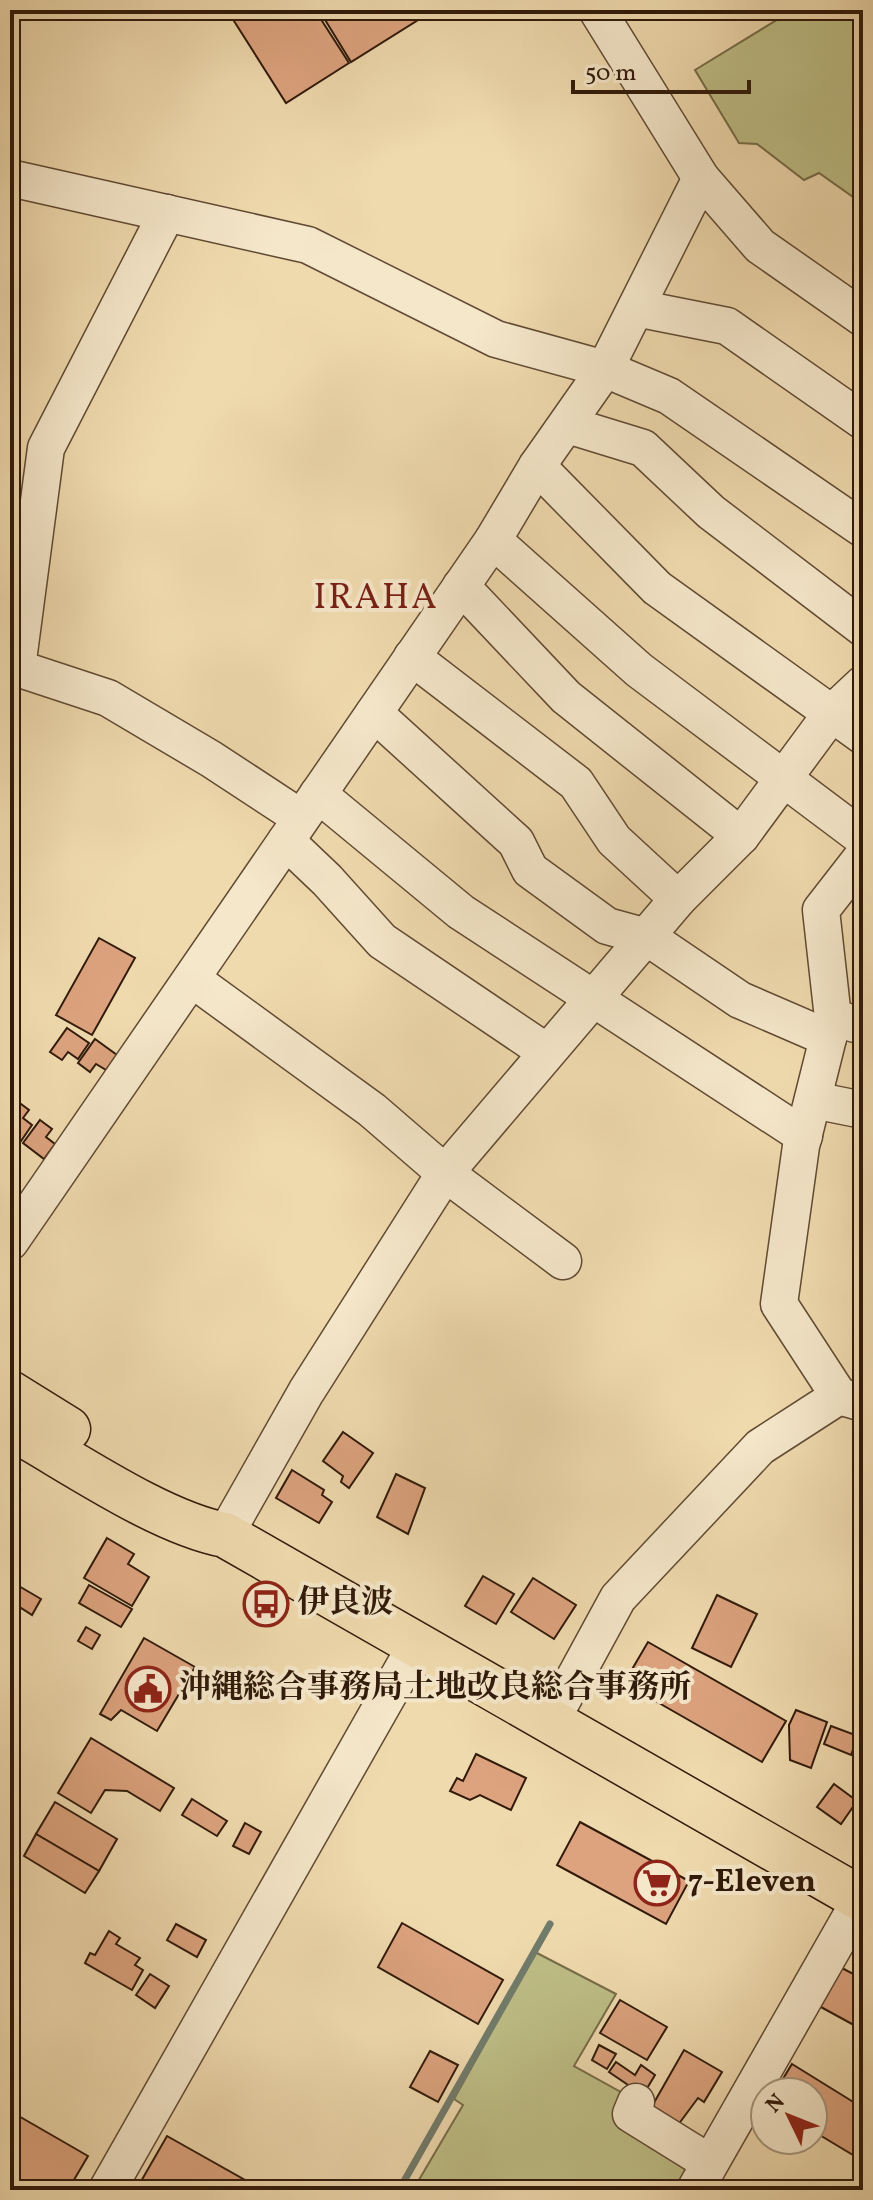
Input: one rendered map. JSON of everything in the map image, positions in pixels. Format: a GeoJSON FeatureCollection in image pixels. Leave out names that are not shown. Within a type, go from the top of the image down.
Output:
{"type":"FeatureCollection","features":[{"type":"Feature","properties":{"kind":"main road"},"geometry":{"type":"LineString","coordinates":[[10,1393],[212,1519],[225,1535]]}},
{"type":"Feature","properties":{"kind":"main road"},"geometry":{"type":"LineString","coordinates":[[10,1427],[139,1499],[204,1531],[225,1535],[862,1899]]}},
{"type":"Feature","properties":{"kind":"street"},"geometry":{"type":"LineString","coordinates":[[597,10],[701,178],[760,246],[863,318]]}},
{"type":"Feature","properties":{"kind":"street"},"geometry":{"type":"LineString","coordinates":[[10,178],[308,245],[496,339],[605,369],[669,396],[863,529]]}},
{"type":"Feature","properties":{"kind":"street"},"geometry":{"type":"LineString","coordinates":[[10,1242],[493,540],[537,466],[605,369],[701,178]]}},
{"type":"Feature","properties":{"kind":"street"},"geometry":{"type":"LineString","coordinates":[[167,213],[46,448],[17,668],[108,698],[461,912],[804,1136]]}},
{"type":"Feature","properties":{"kind":"street"},"geometry":{"type":"LineString","coordinates":[[636,308],[727,326],[863,421]]}},
{"type":"Feature","properties":{"kind":"street"},"geometry":{"type":"LineString","coordinates":[[568,425],[643,448],[711,512],[863,628]]}},
{"type":"Feature","properties":{"kind":"street"},"geometry":{"type":"LineString","coordinates":[[537,466],[657,588],[863,736]]}},
{"type":"Feature","properties":{"kind":"street"},"geometry":{"type":"LineString","coordinates":[[493,540],[639,670],[863,838]]}},
{"type":"Feature","properties":{"kind":"street"},"geometry":{"type":"LineString","coordinates":[[461,586],[566,697],[741,836]]}},
{"type":"Feature","properties":{"kind":"street"},"geometry":{"type":"LineString","coordinates":[[412,657],[576,783],[614,840],[678,899]]}},
{"type":"Feature","properties":{"kind":"street"},"geometry":{"type":"LineString","coordinates":[[225,1535],[306,1392],[445,1173],[545,1051],[678,899],[741,836],[831,714],[863,684]]}},
{"type":"Feature","properties":{"kind":"street"},"geometry":{"type":"LineString","coordinates":[[374,713],[516,842],[530,870],[607,926],[647,937],[740,1000],[841,1027]]}},
{"type":"Feature","properties":{"kind":"street"},"geometry":{"type":"LineString","coordinates":[[302,818],[327,880],[382,941],[545,1051]]}},
{"type":"Feature","properties":{"kind":"street"},"geometry":{"type":"LineString","coordinates":[[551,1721],[618,1598],[760,1447],[851,1399],[779,1304],[804,1136],[813,1100],[841,1027],[821,910],[863,856]]}},
{"type":"Feature","properties":{"kind":"street"},"geometry":{"type":"LineString","coordinates":[[192,979],[372,1110],[445,1173],[563,1261]]}},
{"type":"Feature","properties":{"kind":"street"},"geometry":{"type":"LineString","coordinates":[[813,1100],[863,1110]]}},
{"type":"Feature","properties":{"kind":"street"},"geometry":{"type":"LineString","coordinates":[[107,2190],[417,1644]]}},
{"type":"Feature","properties":{"kind":"street"},"geometry":{"type":"LineString","coordinates":[[636,2102],[631,2114],[703,2177],[862,1899]]}},
{"type":"Feature","properties":{"kind":"green space"},"geometry":{"type":"Polygon","coordinates":[[[793,10],[863,10],[863,204],[819,173],[804,180],[757,144],[739,143],[695,70],[793,10]]]}},
{"type":"Feature","properties":{"kind":"green space"},"geometry":{"type":"Polygon","coordinates":[[[535,1952],[616,1994],[574,2066],[628,2096],[696,2161],[679,2190],[413,2190],[463,2105],[454,2099],[535,1952]]]}},
{"type":"Feature","properties":{"kind":"building"},"geometry":{"type":"Polygon","coordinates":[[[227,10],[315,10],[349,63],[286,103],[227,10]]]}},
{"type":"Feature","properties":{"kind":"building"},"geometry":{"type":"Polygon","coordinates":[[[319,10],[434,10],[351,62],[319,10]]]}},
{"type":"Feature","properties":{"kind":"building"},"geometry":{"type":"Polygon","coordinates":[[[99,938],[135,958],[92,1035],[56,1015],[99,938]]]}},
{"type":"Feature","properties":{"kind":"building"},"geometry":{"type":"Polygon","coordinates":[[[67,1028],[89,1043],[78,1059],[68,1052],[62,1060],[50,1052],[67,1028]]]}},
{"type":"Feature","properties":{"kind":"building"},"geometry":{"type":"Polygon","coordinates":[[[95,1039],[117,1055],[106,1070],[96,1064],[90,1072],[78,1063],[95,1039]]]}},
{"type":"Feature","properties":{"kind":"building"},"geometry":{"type":"Polygon","coordinates":[[[17,1101],[29,1110],[23,1118],[32,1125],[21,1141],[10,1132],[10,1110],[17,1101]]]}},
{"type":"Feature","properties":{"kind":"building"},"geometry":{"type":"Polygon","coordinates":[[[40,1120],[52,1129],[46,1137],[55,1144],[44,1159],[23,1143],[40,1120]]]}},
{"type":"Feature","properties":{"kind":"building"},"geometry":{"type":"Polygon","coordinates":[[[343,1432],[373,1453],[349,1488],[341,1482],[343,1476],[323,1461],[343,1432]]]}},
{"type":"Feature","properties":{"kind":"building"},"geometry":{"type":"Polygon","coordinates":[[[292,1470],[324,1490],[322,1495],[332,1502],[319,1523],[276,1498],[292,1470]]]}},
{"type":"Feature","properties":{"kind":"building"},"geometry":{"type":"Polygon","coordinates":[[[396,1474],[425,1488],[408,1534],[377,1517],[396,1474]]]}},
{"type":"Feature","properties":{"kind":"building"},"geometry":{"type":"Polygon","coordinates":[[[10,1483],[20,1489],[10,1507],[10,1483]]]}},
{"type":"Feature","properties":{"kind":"building"},"geometry":{"type":"Polygon","coordinates":[[[107,1538],[134,1554],[128,1564],[149,1577],[132,1606],[84,1578],[107,1538]]]}},
{"type":"Feature","properties":{"kind":"building"},"geometry":{"type":"Polygon","coordinates":[[[483,1576],[514,1594],[496,1624],[465,1606],[483,1576]]]}},
{"type":"Feature","properties":{"kind":"building"},"geometry":{"type":"Polygon","coordinates":[[[533,1578],[576,1605],[554,1639],[511,1612],[533,1578]]]}},
{"type":"Feature","properties":{"kind":"building"},"geometry":{"type":"Polygon","coordinates":[[[12,1582],[41,1599],[32,1615],[21,1608],[10,1628],[12,1582]]]}},
{"type":"Feature","properties":{"kind":"building"},"geometry":{"type":"Polygon","coordinates":[[[89,1585],[132,1609],[121,1627],[79,1603],[89,1585]]]}},
{"type":"Feature","properties":{"kind":"building"},"geometry":{"type":"Polygon","coordinates":[[[717,1595],[757,1614],[731,1667],[692,1648],[717,1595]]]}},
{"type":"Feature","properties":{"kind":"building"},"geometry":{"type":"Polygon","coordinates":[[[86,1627],[100,1635],[92,1649],[78,1641],[86,1627]]]}},
{"type":"Feature","properties":{"kind":"building","name":"沖縄総合事務局土地改良総合事務所"},"geometry":{"type":"Polygon","coordinates":[[[144,1638],[195,1667],[157,1731],[121,1710],[111,1720],[100,1714],[144,1638]]]}},
{"type":"Feature","properties":{"kind":"building"},"geometry":{"type":"Polygon","coordinates":[[[648,1642],[786,1721],[762,1762],[624,1683],[648,1642]]]}},
{"type":"Feature","properties":{"kind":"building"},"geometry":{"type":"Polygon","coordinates":[[[796,1710],[827,1722],[811,1768],[790,1760],[789,1725],[796,1710]]]}},
{"type":"Feature","properties":{"kind":"building"},"geometry":{"type":"Polygon","coordinates":[[[831,1726],[858,1736],[851,1755],[824,1744],[831,1726]]]}},
{"type":"Feature","properties":{"kind":"building"},"geometry":{"type":"Polygon","coordinates":[[[91,1738],[174,1788],[160,1811],[127,1791],[105,1790],[91,1813],[58,1793],[91,1738]]]}},
{"type":"Feature","properties":{"kind":"building"},"geometry":{"type":"Polygon","coordinates":[[[476,1754],[526,1778],[511,1810],[480,1795],[470,1800],[450,1791],[457,1778],[463,1781],[476,1754]]]}},
{"type":"Feature","properties":{"kind":"building"},"geometry":{"type":"Polygon","coordinates":[[[834,1784],[857,1801],[841,1824],[817,1807],[834,1784]]]}},
{"type":"Feature","properties":{"kind":"building"},"geometry":{"type":"Polygon","coordinates":[[[192,1799],[227,1821],[217,1836],[182,1815],[192,1799]]]}},
{"type":"Feature","properties":{"kind":"building"},"geometry":{"type":"Polygon","coordinates":[[[55,1802],[117,1839],[99,1871],[36,1834],[55,1802]]]}},
{"type":"Feature","properties":{"kind":"building"},"geometry":{"type":"Polygon","coordinates":[[[580,1822],[689,1881],[666,1924],[557,1865],[580,1822]]]}},
{"type":"Feature","properties":{"kind":"building"},"geometry":{"type":"Polygon","coordinates":[[[245,1823],[261,1832],[249,1854],[233,1846],[245,1823]]]}},
{"type":"Feature","properties":{"kind":"building"},"geometry":{"type":"Polygon","coordinates":[[[36,1834],[99,1871],[85,1893],[24,1856],[36,1834]]]}},
{"type":"Feature","properties":{"kind":"building"},"geometry":{"type":"Polygon","coordinates":[[[402,1923],[503,1980],[478,2024],[378,1967],[402,1923]]]}},
{"type":"Feature","properties":{"kind":"building"},"geometry":{"type":"Polygon","coordinates":[[[176,1924],[206,1940],[197,1957],[167,1940],[176,1924]]]}},
{"type":"Feature","properties":{"kind":"building"},"geometry":{"type":"Polygon","coordinates":[[[109,1931],[120,1938],[116,1944],[140,1958],[135,1965],[143,1970],[132,1990],[85,1963],[90,1953],[95,1955],[109,1931]]]}},
{"type":"Feature","properties":{"kind":"building"},"geometry":{"type":"Polygon","coordinates":[[[840,1967],[863,1979],[863,2030],[819,2006],[840,1967]]]}},
{"type":"Feature","properties":{"kind":"building"},"geometry":{"type":"Polygon","coordinates":[[[150,1974],[169,1986],[155,2008],[136,1995],[150,1974]]]}},
{"type":"Feature","properties":{"kind":"building"},"geometry":{"type":"Polygon","coordinates":[[[620,2000],[667,2027],[647,2060],[600,2033],[620,2000]]]}},
{"type":"Feature","properties":{"kind":"building"},"geometry":{"type":"Polygon","coordinates":[[[599,2045],[616,2054],[607,2069],[592,2060],[599,2045]]]}},
{"type":"Feature","properties":{"kind":"building"},"geometry":{"type":"Polygon","coordinates":[[[684,2050],[722,2072],[704,2102],[698,2098],[678,2125],[651,2108],[684,2050]]]}},
{"type":"Feature","properties":{"kind":"building"},"geometry":{"type":"Polygon","coordinates":[[[430,2051],[458,2065],[438,2102],[410,2087],[430,2051]]]}},
{"type":"Feature","properties":{"kind":"building"},"geometry":{"type":"Polygon","coordinates":[[[616,2062],[635,2075],[641,2065],[655,2075],[643,2095],[609,2072],[616,2062]]]}},
{"type":"Feature","properties":{"kind":"building"},"geometry":{"type":"Polygon","coordinates":[[[792,2064],[811,2076],[785,2076],[792,2064]]]}},
{"type":"Feature","properties":{"kind":"building"},"geometry":{"type":"Polygon","coordinates":[[[829,2087],[863,2108],[863,2161],[829,2141],[829,2087]]]}},
{"type":"Feature","properties":{"kind":"building"},"geometry":{"type":"Polygon","coordinates":[[[10,2111],[88,2156],[68,2190],[10,2190],[10,2111]]]}},
{"type":"Feature","properties":{"kind":"building"},"geometry":{"type":"Polygon","coordinates":[[[167,2136],[263,2190],[136,2190],[167,2136]]]}},
{"type":"Feature","properties":{"kind":"waterway"},"geometry":{"type":"LineString","coordinates":[[399,2190],[550,1924]]}},
{"type":"Feature","properties":{"kind":"place","name":"伊良波"},"geometry":{"type":"Point","coordinates":[266,1604]}},
{"type":"Feature","properties":{"kind":"place","name":"沖縄総合事務局土地改良総合事務所"},"geometry":{"type":"Point","coordinates":[148,1689]}},
{"type":"Feature","properties":{"kind":"place","name":"7-Eleven"},"geometry":{"type":"Point","coordinates":[657,1883]}},
{"type":"Feature","properties":{"kind":"district","name":"IRAHA"},"geometry":{"type":"Point","coordinates":[376,599]}}]}
